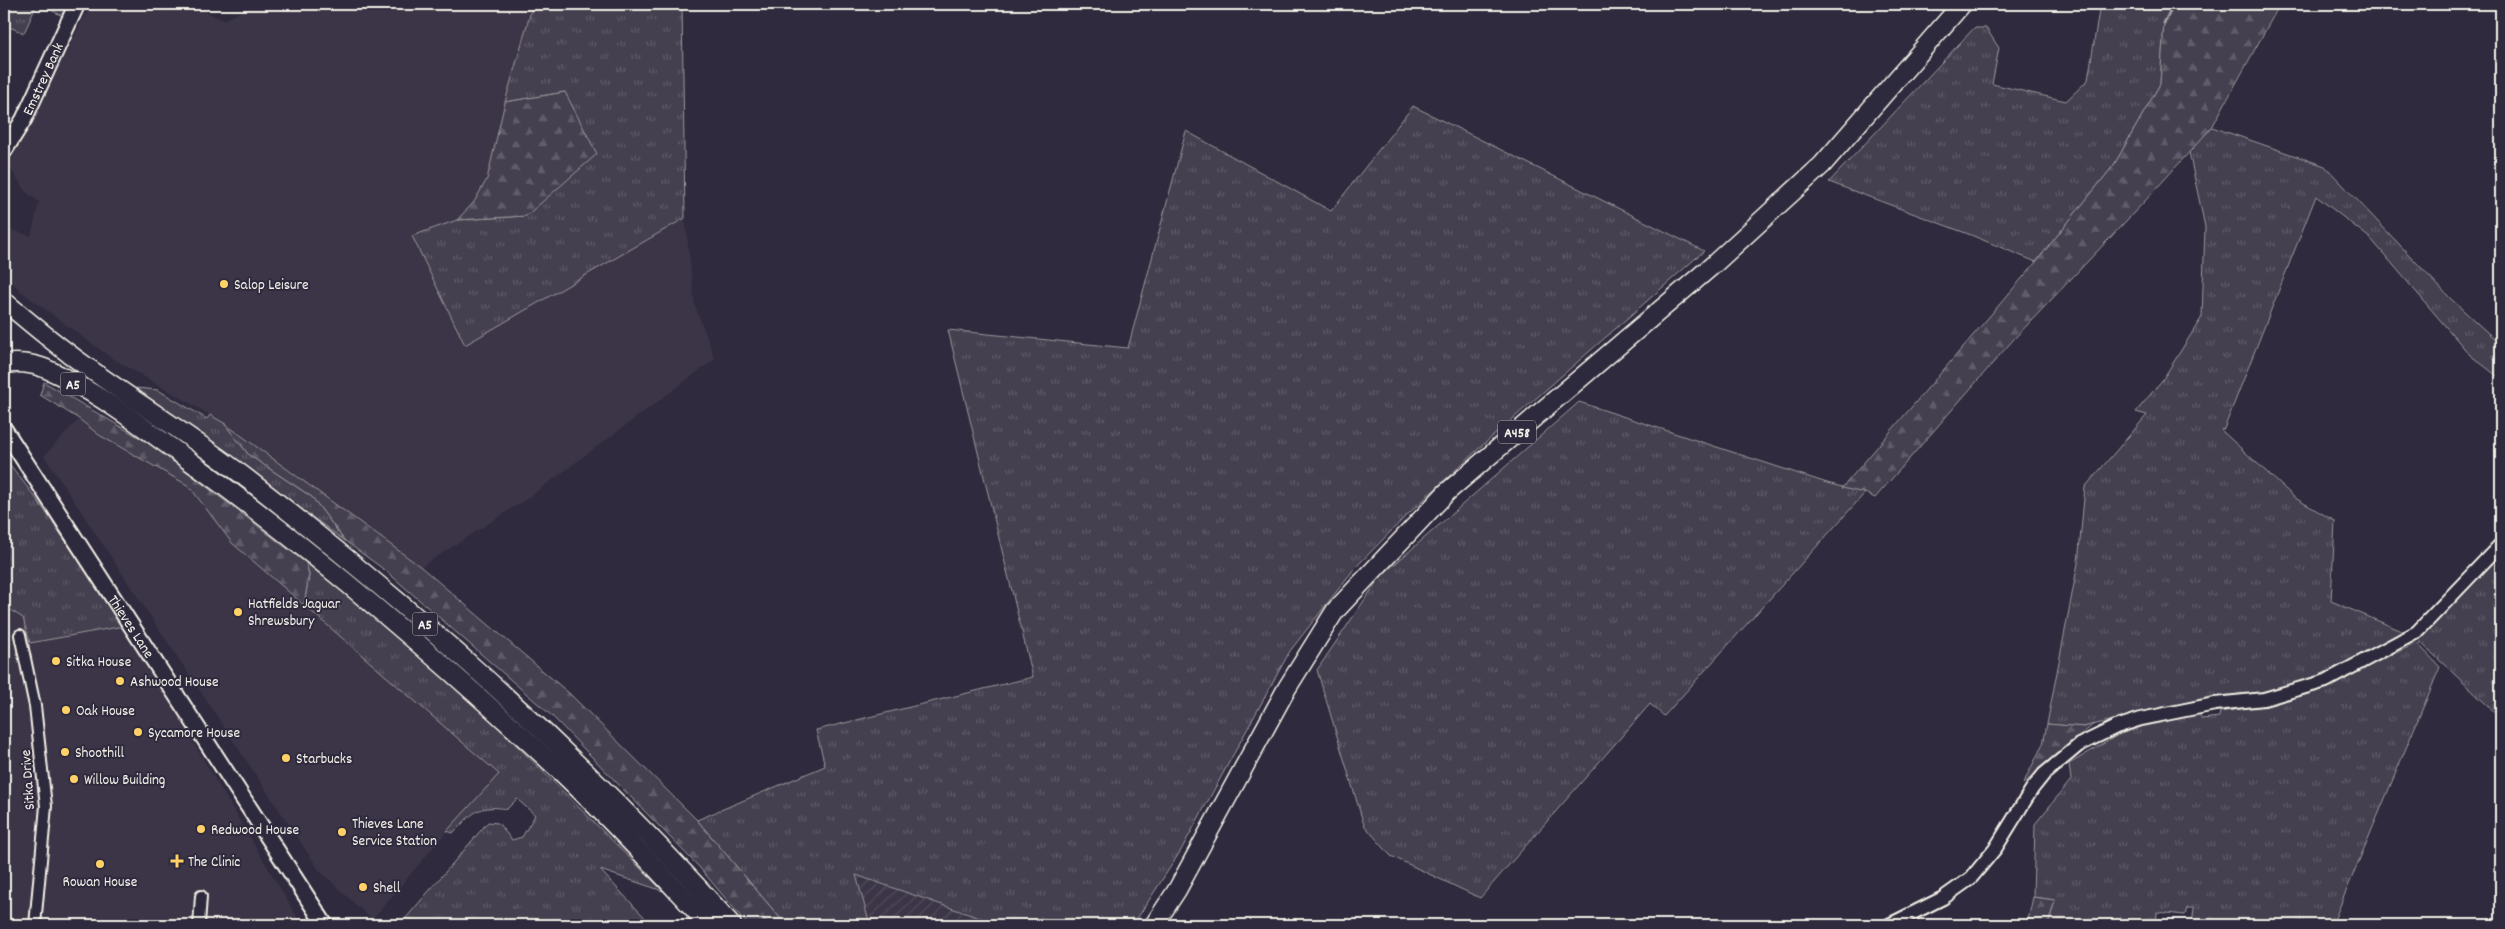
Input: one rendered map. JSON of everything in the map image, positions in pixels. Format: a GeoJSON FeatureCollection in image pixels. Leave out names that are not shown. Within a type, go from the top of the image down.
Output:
{"type":"FeatureCollection","features":[{"type":"Feature","properties":{"kind":"highway","name":"A458"},"geometry":{"type":"LineString","coordinates":[[1154,925],[1177,890],[1287,688],[1335,611],[1447,492],[1713,266],[1822,165],[1962,4]]}},
{"type":"Feature","properties":{"kind":"highway","name":"A5"},"geometry":{"type":"LineString","coordinates":[[4,301],[82,364],[247,478],[358,566],[422,621],[574,760],[674,860],[732,925]]}},
{"type":"Feature","properties":{"kind":"highway","name":"A5"},"geometry":{"type":"LineString","coordinates":[[4,364],[24,363],[43,367],[137,423],[250,506],[351,586],[561,772],[709,925]]}},
{"type":"Feature","properties":{"kind":"main road","name":"Emstrey Bank"},"geometry":{"type":"LineString","coordinates":[[4,151],[24,119],[77,4]]}},
{"type":"Feature","properties":{"kind":"main road","name":"Thieves Lane"},"geometry":{"type":"LineString","coordinates":[[4,429],[324,925]]}},
{"type":"Feature","properties":{"kind":"street"},"geometry":{"type":"LineString","coordinates":[[1889,925],[1943,898],[1971,878],[1995,849],[2032,788],[2044,774],[2079,745],[2116,727],[2141,719],[2215,704],[2264,699],[2326,681],[2397,645],[2418,632],[2501,544]]}},
{"type":"Feature","properties":{"kind":"street","name":"Sitka Drive"},"geometry":{"type":"LineString","coordinates":[[20,635],[35,706],[46,806],[35,925]]}},
{"type":"Feature","properties":{"kind":"street"},"geometry":{"type":"LineString","coordinates":[[199,925],[201,896]]}},
{"type":"Feature","properties":{"kind":"shaded area","name":"Salop Leisure"},"geometry":{"type":"Polygon","coordinates":[[[91,4],[190,4],[223,20],[257,4],[533,4],[487,179],[474,202],[457,220],[412,236],[464,344],[685,218],[695,306],[715,359],[528,498],[421,567],[224,423],[110,357],[23,293],[4,275],[4,228],[31,236],[39,202],[25,191],[8,165],[91,4]]]}},
{"type":"Feature","properties":{"kind":"shaded area"},"geometry":{"type":"Polygon","coordinates":[[[79,419],[99,435],[189,486],[232,543],[500,774],[447,831],[372,920],[319,870],[44,456],[79,419]]]}},
{"type":"Feature","properties":{"kind":"shaded area"},"geometry":{"type":"Polygon","coordinates":[[[4,495],[10,514],[4,523],[4,495]]]}},
{"type":"Feature","properties":{"kind":"shaded area"},"geometry":{"type":"Polygon","coordinates":[[[4,606],[23,618],[30,643],[124,626],[302,925],[4,925],[4,606]]]}},
{"type":"Feature","properties":{"kind":"shaded area"},"geometry":{"type":"Polygon","coordinates":[[[856,875],[1000,925],[870,925],[856,875]]]}},
{"type":"Feature","properties":{"kind":"green space"},"geometry":{"type":"Polygon","coordinates":[[[4,4],[37,4],[24,33],[4,25],[4,4]]]}},
{"type":"Feature","properties":{"kind":"green space"},"geometry":{"type":"Polygon","coordinates":[[[40,4],[70,4],[64,17],[40,4]]]}},
{"type":"Feature","properties":{"kind":"green space"},"geometry":{"type":"Polygon","coordinates":[[[533,4],[682,4],[685,218],[465,345],[412,236],[457,220],[526,216],[565,92],[505,102],[533,4]]]}},
{"type":"Feature","properties":{"kind":"green space"},"geometry":{"type":"Polygon","coordinates":[[[2100,4],[2174,4],[2164,23],[2160,84],[2114,165],[2036,262],[1971,235],[1829,182],[1974,28],[1986,28],[1999,48],[1992,84],[2066,101],[2088,80],[2100,4]]]}},
{"type":"Feature","properties":{"kind":"green space"},"geometry":{"type":"Polygon","coordinates":[[[2174,4],[2280,4],[2212,127],[2145,201],[2013,340],[1875,498],[1865,493],[1842,488],[2036,262],[2114,165],[2160,84],[2164,23],[2174,4]]]}},
{"type":"Feature","properties":{"kind":"green space"},"geometry":{"type":"Polygon","coordinates":[[[565,92],[597,154],[526,216],[457,220],[474,202],[487,179],[505,102],[565,92]]]}},
{"type":"Feature","properties":{"kind":"green space"},"geometry":{"type":"Polygon","coordinates":[[[1413,106],[1704,251],[1476,451],[1407,515],[1354,569],[1290,651],[1180,852],[1133,925],[1000,925],[856,875],[870,925],[786,925],[697,820],[825,766],[816,730],[1033,677],[948,330],[1128,348],[1186,131],[1331,211],[1413,106]]]}},
{"type":"Feature","properties":{"kind":"green space"},"geometry":{"type":"Polygon","coordinates":[[[2212,127],[2325,166],[2451,299],[2501,345],[2501,379],[2470,355],[2371,239],[2316,196],[2224,429],[2221,430],[2295,498],[2335,521],[2331,601],[2402,631],[2380,646],[2309,680],[2269,692],[2209,697],[2084,727],[2047,724],[2078,563],[2085,487],[2147,415],[2136,412],[2163,379],[2202,317],[2205,227],[2189,152],[2212,127]]]}},
{"type":"Feature","properties":{"kind":"green space"},"geometry":{"type":"Polygon","coordinates":[[[44,382],[152,445],[306,563],[309,575],[304,605],[232,543],[189,486],[99,435],[79,419],[40,395],[44,382]]]}},
{"type":"Feature","properties":{"kind":"green space"},"geometry":{"type":"Polygon","coordinates":[[[136,388],[158,390],[207,419],[210,415],[224,423],[249,455],[312,497],[345,541],[136,388]]]}},
{"type":"Feature","properties":{"kind":"green space"},"geometry":{"type":"Polygon","coordinates":[[[1579,402],[1827,483],[1865,493],[1664,716],[1650,704],[1480,898],[1391,856],[1364,825],[1317,670],[1380,577],[1579,402]]]}},
{"type":"Feature","properties":{"kind":"green space"},"geometry":{"type":"Polygon","coordinates":[[[224,423],[421,567],[570,694],[697,820],[786,925],[748,925],[699,867],[552,716],[386,571],[345,541],[312,497],[249,455],[224,423]]]}},
{"type":"Feature","properties":{"kind":"green space"},"geometry":{"type":"Polygon","coordinates":[[[4,457],[38,501],[124,626],[30,643],[23,618],[4,606],[4,523],[10,514],[4,495],[4,457]]]}},
{"type":"Feature","properties":{"kind":"green space"},"geometry":{"type":"Polygon","coordinates":[[[2501,555],[2501,718],[2419,641],[2494,559],[2501,555]]]}},
{"type":"Feature","properties":{"kind":"green space"},"geometry":{"type":"Polygon","coordinates":[[[306,563],[375,617],[480,709],[663,891],[600,870],[652,925],[400,925],[488,822],[498,823],[512,840],[522,837],[535,815],[517,799],[507,809],[482,809],[471,815],[453,833],[447,831],[499,774],[304,605],[309,575],[306,563]]]}},
{"type":"Feature","properties":{"kind":"green space"},"geometry":{"type":"Polygon","coordinates":[[[2417,643],[2440,667],[2332,925],[2192,925],[2194,908],[2187,908],[2185,915],[2157,912],[2156,925],[2048,925],[2055,900],[2033,897],[2035,824],[2071,780],[2069,764],[2118,735],[2153,723],[2199,714],[2202,719],[2219,717],[2220,712],[2273,704],[2313,692],[2417,643]]]}},
{"type":"Feature","properties":{"kind":"green space"},"geometry":{"type":"Polygon","coordinates":[[[2047,724],[2084,727],[2094,724],[2023,784],[2043,744],[2047,724]]]}},
{"type":"Feature","properties":{"kind":"green space"},"geometry":{"type":"Polygon","coordinates":[[[2033,897],[2055,900],[2048,925],[2027,925],[2033,897]]]}},
{"type":"Feature","properties":{"kind":"waterway"},"geometry":{"type":"LineString","coordinates":[[2164,23],[2174,4]]}},
{"type":"Feature","properties":{"kind":"place","name":"Salop Leisure"},"geometry":{"type":"Point","coordinates":[224,284]}},
{"type":"Feature","properties":{"kind":"place","name":"Hatfields Jaguar Shrewsbury"},"geometry":{"type":"Point","coordinates":[238,612]}},
{"type":"Feature","properties":{"kind":"place","name":"Sitka House"},"geometry":{"type":"Point","coordinates":[56,661]}},
{"type":"Feature","properties":{"kind":"place","name":"Ashwood House"},"geometry":{"type":"Point","coordinates":[120,681]}},
{"type":"Feature","properties":{"kind":"place","name":"Oak House"},"geometry":{"type":"Point","coordinates":[66,710]}},
{"type":"Feature","properties":{"kind":"place","name":"Sycamore House"},"geometry":{"type":"Point","coordinates":[138,732]}},
{"type":"Feature","properties":{"kind":"place","name":"Shoothill"},"geometry":{"type":"Point","coordinates":[65,752]}},
{"type":"Feature","properties":{"kind":"place","name":"Starbucks"},"geometry":{"type":"Point","coordinates":[286,758]}},
{"type":"Feature","properties":{"kind":"place","name":"Willow Building"},"geometry":{"type":"Point","coordinates":[74,779]}},
{"type":"Feature","properties":{"kind":"place","name":"Redwood House"},"geometry":{"type":"Point","coordinates":[201,829]}},
{"type":"Feature","properties":{"kind":"place","name":"Thieves Lane Service Station"},"geometry":{"type":"Point","coordinates":[342,832]}},
{"type":"Feature","properties":{"kind":"place","name":"The Clinic"},"geometry":{"type":"Point","coordinates":[177,861]}},
{"type":"Feature","properties":{"kind":"place","name":"Rowan House"},"geometry":{"type":"Point","coordinates":[100,864]}},
{"type":"Feature","properties":{"kind":"place","name":"Shell"},"geometry":{"type":"Point","coordinates":[363,887]}}]}
